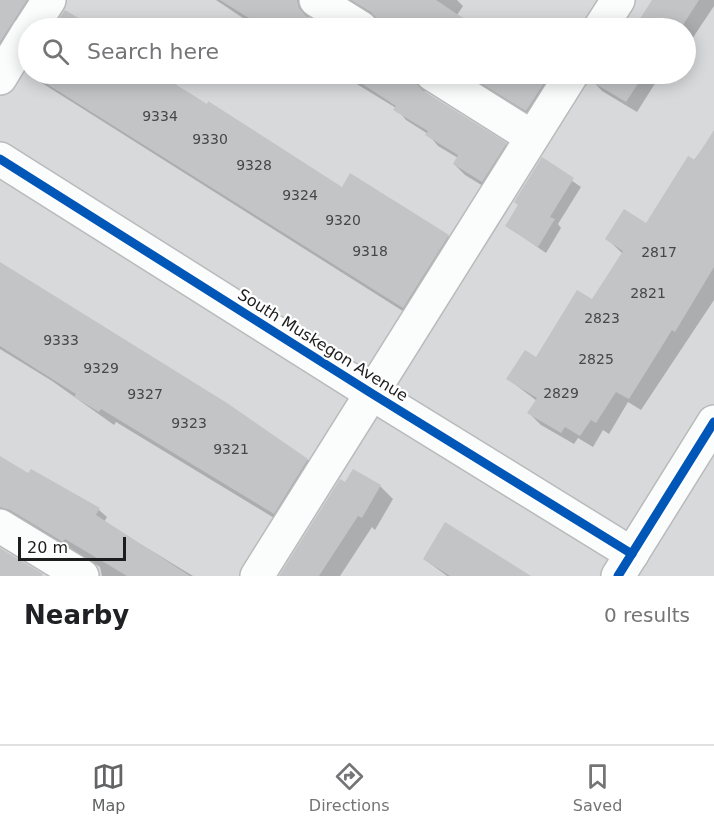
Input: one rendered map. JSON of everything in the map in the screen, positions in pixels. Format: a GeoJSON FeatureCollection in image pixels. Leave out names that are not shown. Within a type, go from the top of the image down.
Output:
{"type":"FeatureCollection","features":[{"type":"Feature","properties":{"kind":"street"},"geometry":{"type":"LineString","coordinates":[[38,18],[49,0]]}},
{"type":"Feature","properties":{"kind":"street"},"geometry":{"type":"LineString","coordinates":[[316,0],[345,18]]}},
{"type":"Feature","properties":{"kind":"street"},"geometry":{"type":"LineString","coordinates":[[606,18],[618,0]]}},
{"type":"Feature","properties":{"kind":"street"},"geometry":{"type":"LineString","coordinates":[[0,78],[18,49]]}},
{"type":"Feature","properties":{"kind":"street"},"geometry":{"type":"LineString","coordinates":[[448,84],[532,137]]}},
{"type":"Feature","properties":{"kind":"street"},"geometry":{"type":"LineString","coordinates":[[257,576],[566,84]]}},
{"type":"Feature","properties":{"kind":"street","name":"South Muskegon Avenue"},"geometry":{"type":"LineString","coordinates":[[0,159],[371,393],[625,565]]}},
{"type":"Feature","properties":{"kind":"street"},"geometry":{"type":"LineString","coordinates":[[625,565],[714,422]]}},
{"type":"Feature","properties":{"kind":"street"},"geometry":{"type":"LineString","coordinates":[[0,526],[82,576]]}},
{"type":"Feature","properties":{"kind":"shaded area"},"geometry":{"type":"Polygon","coordinates":[[[0,0],[714,0],[714,576],[0,576],[0,0]]]}},
{"type":"Feature","properties":{"kind":"building"},"geometry":{"type":"Polygon","coordinates":[[[0,0],[27,0],[0,42],[0,0]]]}},
{"type":"Feature","properties":{"kind":"building"},"geometry":{"type":"Polygon","coordinates":[[[220,0],[297,0],[299,8],[309,18],[249,18],[220,0]]]}},
{"type":"Feature","properties":{"kind":"building"},"geometry":{"type":"Polygon","coordinates":[[[351,0],[436,0],[463,18],[376,18],[371,12],[351,0]]]}},
{"type":"Feature","properties":{"kind":"building"},"geometry":{"type":"Polygon","coordinates":[[[652,0],[699,0],[687,18],[640,18],[652,0]]]}},
{"type":"Feature","properties":{"kind":"building"},"geometry":{"type":"Polygon","coordinates":[[[65,10],[78,18],[60,18],[65,10]]]}},
{"type":"Feature","properties":{"kind":"building"},"geometry":{"type":"Polygon","coordinates":[[[47,84],[175,84],[207,104],[208,101],[342,187],[350,173],[449,235],[403,308],[47,84]]]}},
{"type":"Feature","properties":{"kind":"building"},"geometry":{"type":"Polygon","coordinates":[[[362,84],[417,84],[422,90],[507,143],[482,182],[453,164],[458,155],[425,135],[428,131],[393,110],[396,106],[362,84]]]}},
{"type":"Feature","properties":{"kind":"building"},"geometry":{"type":"Polygon","coordinates":[[[482,84],[544,84],[526,111],[482,84]]]}},
{"type":"Feature","properties":{"kind":"building"},"geometry":{"type":"Polygon","coordinates":[[[596,84],[638,84],[626,102],[596,84]]]}},
{"type":"Feature","properties":{"kind":"building"},"geometry":{"type":"Polygon","coordinates":[[[714,130],[714,267],[675,332],[672,330],[629,399],[616,392],[596,423],[591,420],[580,436],[565,427],[561,433],[527,413],[537,398],[506,379],[525,350],[536,357],[577,290],[592,299],[623,251],[605,239],[624,209],[646,223],[688,156],[695,160],[714,130]]]}},
{"type":"Feature","properties":{"kind":"building"},"geometry":{"type":"Polygon","coordinates":[[[542,157],[574,178],[550,217],[555,219],[538,247],[505,226],[518,205],[514,202],[542,157]]]}},
{"type":"Feature","properties":{"kind":"building"},"geometry":{"type":"Polygon","coordinates":[[[0,262],[227,403],[308,459],[274,514],[101,409],[99,412],[74,397],[76,394],[0,346],[0,262]]]}},
{"type":"Feature","properties":{"kind":"building"},"geometry":{"type":"Polygon","coordinates":[[[0,456],[28,473],[31,469],[100,508],[96,515],[190,576],[127,576],[65,539],[63,542],[10,510],[0,507],[0,456]]]}},
{"type":"Feature","properties":{"kind":"building"},"geometry":{"type":"Polygon","coordinates":[[[353,469],[381,485],[362,518],[358,516],[319,576],[279,576],[340,479],[345,482],[353,469]]]}},
{"type":"Feature","properties":{"kind":"building"},"geometry":{"type":"Polygon","coordinates":[[[445,522],[531,576],[450,576],[423,559],[445,522]]]}},
{"type":"Feature","properties":{"kind":"building"},"geometry":{"type":"Polygon","coordinates":[[[0,548],[43,574],[42,576],[0,576],[0,548]]]}},
{"type":"Feature","properties":{"kind":"cycle path"},"geometry":{"type":"LineString","coordinates":[[0,159],[371,393],[632,554]]}},
{"type":"Feature","properties":{"kind":"cycle path"},"geometry":{"type":"LineString","coordinates":[[618,576],[714,422]]}}]}
